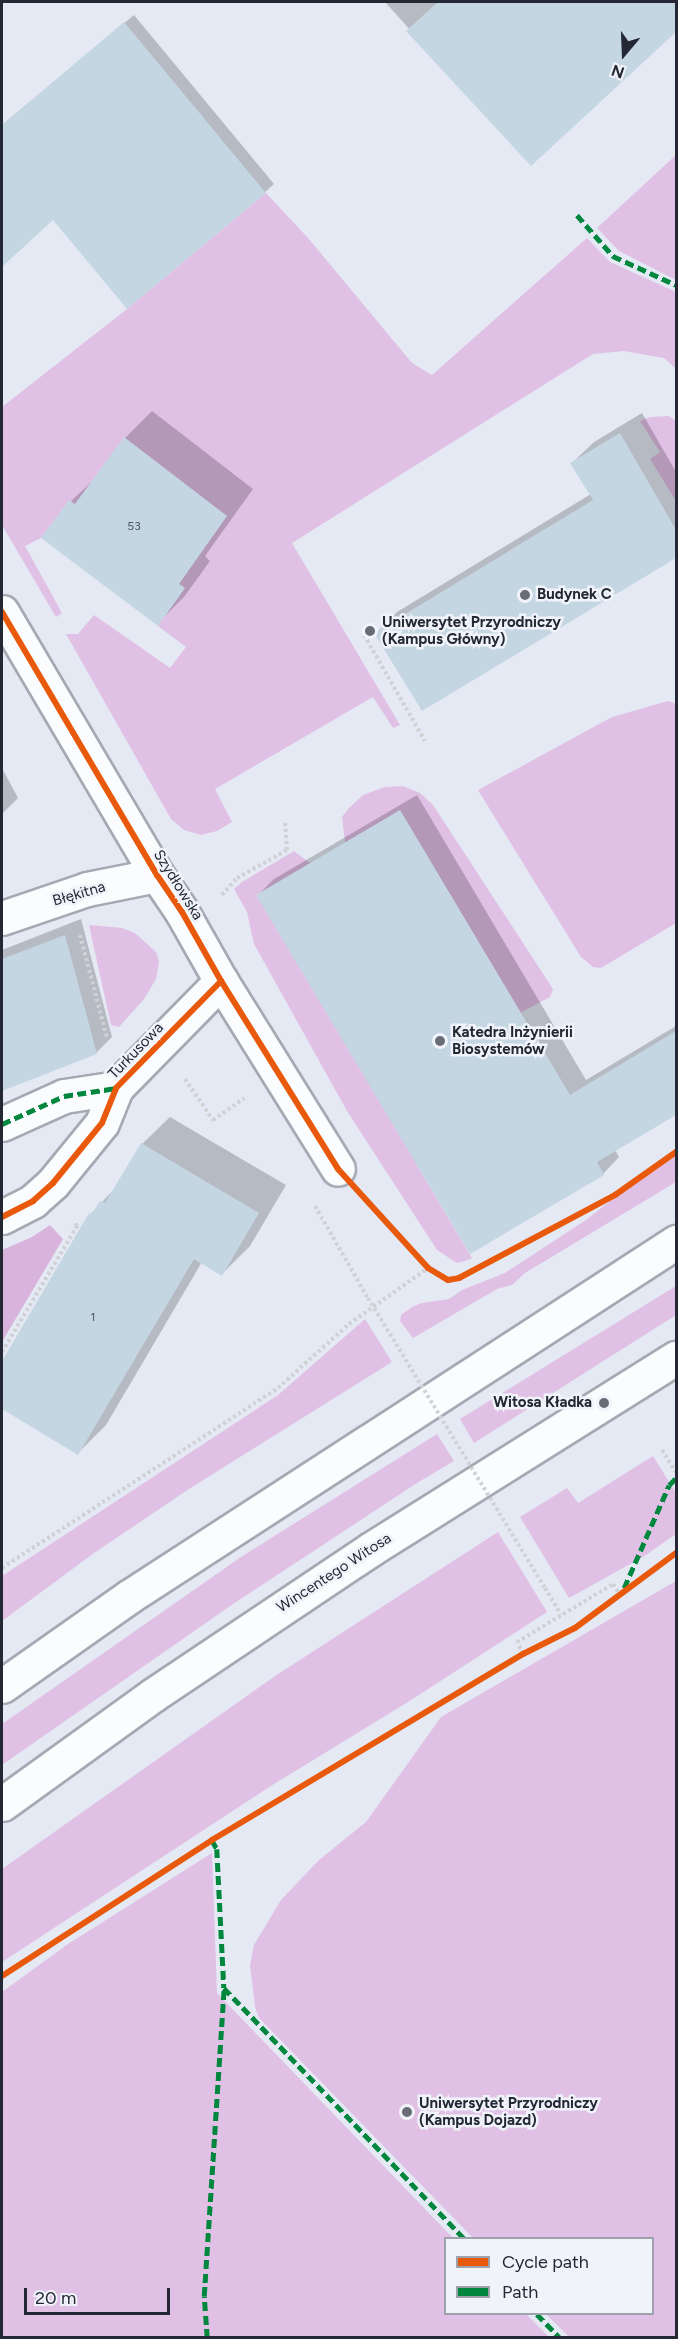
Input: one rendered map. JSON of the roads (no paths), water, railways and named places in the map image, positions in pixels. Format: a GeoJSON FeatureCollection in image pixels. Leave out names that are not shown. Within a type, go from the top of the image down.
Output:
{"type":"FeatureCollection","features":[{"type":"Feature","properties":{"kind":"main road","name":"Szydłowska"},"geometry":{"type":"LineString","coordinates":[[2,612],[157,875],[182,912],[221,981],[338,1169]]}},
{"type":"Feature","properties":{"kind":"main road","name":"Błękitna"},"geometry":{"type":"LineString","coordinates":[[2,918],[87,889],[157,875]]}},
{"type":"Feature","properties":{"kind":"main road","name":"Turkusowa"},"geometry":{"type":"LineString","coordinates":[[2,1217],[33,1201],[53,1183],[102,1123],[116,1089],[221,981]]}},
{"type":"Feature","properties":{"kind":"main road","name":"Turkusowa"},"geometry":{"type":"LineString","coordinates":[[2,1124],[64,1096],[116,1089]]}},
{"type":"Feature","properties":{"kind":"main road"},"geometry":{"type":"LineString","coordinates":[[2,1686],[130,1596],[676,1242]]}},
{"type":"Feature","properties":{"kind":"main road","name":"Wincentego Witosa"},"geometry":{"type":"LineString","coordinates":[[2,1804],[153,1695],[352,1561],[676,1358]]}},
{"type":"Feature","properties":{"kind":"place","name":"Budynek C"},"geometry":{"type":"Point","coordinates":[525,595]}},
{"type":"Feature","properties":{"kind":"place","name":"Uniwersytet Przyrodniczy (Kampus Główny)"},"geometry":{"type":"Point","coordinates":[370,631]}},
{"type":"Feature","properties":{"kind":"place","name":"Katedra Inżynierii Biosystemów"},"geometry":{"type":"Point","coordinates":[440,1041]}},
{"type":"Feature","properties":{"kind":"place","name":"Witosa Kładka"},"geometry":{"type":"Point","coordinates":[604,1403]}},
{"type":"Feature","properties":{"kind":"place","name":"Uniwersytet Przyrodniczy (Kampus Dojazd)"},"geometry":{"type":"Point","coordinates":[407,2112]}}]}
